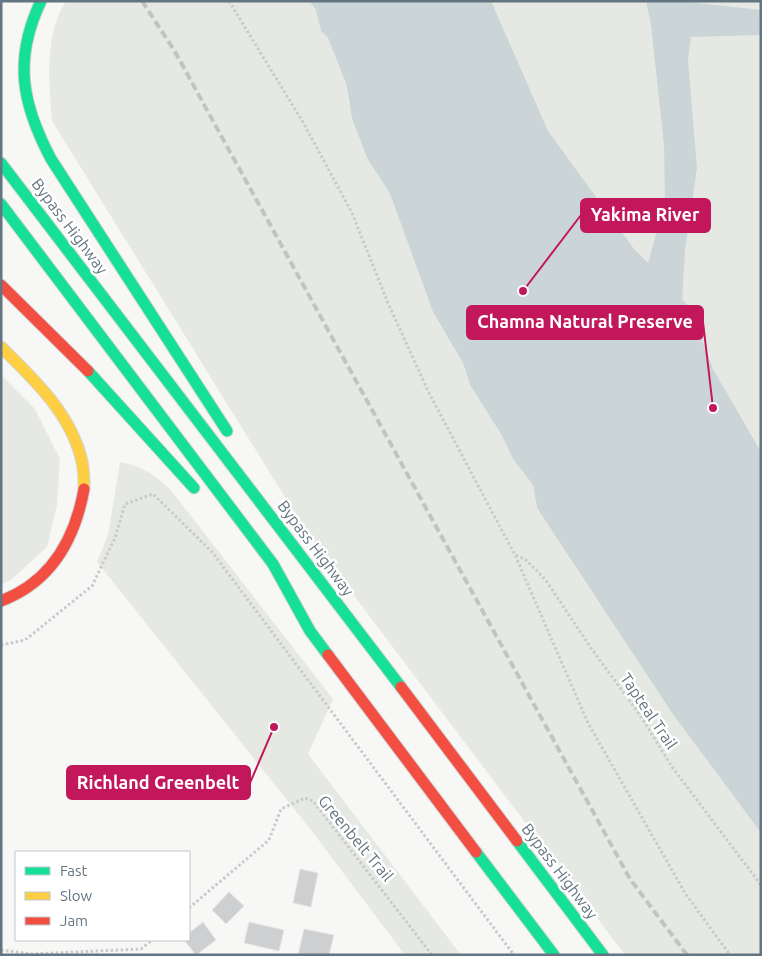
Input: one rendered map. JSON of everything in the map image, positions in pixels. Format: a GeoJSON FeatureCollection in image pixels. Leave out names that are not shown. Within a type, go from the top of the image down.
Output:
{"type":"FeatureCollection","features":[{"type":"Feature","properties":{"kind":"highway"},"geometry":{"type":"LineString","coordinates":[[41,1],[30,27],[24,74],[26,100],[34,127],[50,159],[231,438]]}},
{"type":"Feature","properties":{"kind":"highway","name":"Bypass Highway"},"geometry":{"type":"LineString","coordinates":[[1,163],[338,602],[603,955]]}},
{"type":"Feature","properties":{"kind":"highway"},"geometry":{"type":"LineString","coordinates":[[1,204],[273,564],[310,631]]}},
{"type":"Feature","properties":{"kind":"highway"},"geometry":{"type":"LineString","coordinates":[[1,286],[118,400],[200,496]]}},
{"type":"Feature","properties":{"kind":"highway"},"geometry":{"type":"LineString","coordinates":[[1,346],[33,378],[64,415],[77,442],[83,470],[80,515],[74,532],[59,556],[45,574],[30,588],[1,601]]}},
{"type":"Feature","properties":{"kind":"highway"},"geometry":{"type":"LineString","coordinates":[[263,487],[338,602]]}},
{"type":"Feature","properties":{"kind":"highway"},"geometry":{"type":"LineString","coordinates":[[267,579],[310,631],[554,955]]}},
{"type":"Feature","properties":{"kind":"path"},"geometry":{"type":"LineString","coordinates":[[229,1],[304,124],[352,213],[388,303],[428,391],[515,555],[588,723],[685,893],[730,955]]}},
{"type":"Feature","properties":{"kind":"path"},"geometry":{"type":"LineString","coordinates":[[1,645],[25,640],[92,586],[114,538],[125,504],[153,494],[212,552],[514,955]]}},
{"type":"Feature","properties":{"kind":"path","name":"Tapteal Trail"},"geometry":{"type":"LineString","coordinates":[[515,555],[526,560],[545,579],[591,648],[640,715],[672,767],[761,885]]}},
{"type":"Feature","properties":{"kind":"path","name":"Greenbelt Trail"},"geometry":{"type":"LineString","coordinates":[[190,907],[269,840],[281,809],[304,798],[312,801],[346,842],[432,955]]}},
{"type":"Feature","properties":{"kind":"path"},"geometry":{"type":"LineString","coordinates":[[1,950],[32,954],[141,949],[151,941]]}},
{"type":"Feature","properties":{"kind":"shaded area"},"geometry":{"type":"Polygon","coordinates":[[[66,1],[311,1],[311,5],[316,10],[321,31],[328,38],[346,84],[348,101],[367,158],[390,194],[433,312],[463,363],[470,385],[501,434],[513,459],[533,485],[537,508],[672,713],[761,833],[761,955],[625,955],[309,536],[52,121],[49,75],[51,44],[59,14],[66,1]]]}},
{"type":"Feature","properties":{"kind":"shaded area"},"geometry":{"type":"Polygon","coordinates":[[[311,1],[491,1],[548,131],[634,249],[648,263],[665,203],[664,145],[651,25],[646,1],[680,1],[761,10],[761,35],[691,37],[688,60],[697,168],[685,251],[682,299],[690,308],[713,369],[761,452],[761,833],[672,713],[537,508],[533,485],[513,459],[501,434],[470,385],[463,363],[433,312],[390,194],[367,158],[352,118],[346,84],[328,38],[321,31],[316,10],[311,1]]]}},
{"type":"Feature","properties":{"kind":"shaded area"},"geometry":{"type":"Polygon","coordinates":[[[458,1],[761,1],[761,550],[458,1]]]}},
{"type":"Feature","properties":{"kind":"shaded area"},"geometry":{"type":"Polygon","coordinates":[[[1,375],[35,409],[60,459],[57,505],[47,547],[11,580],[1,584],[1,375]]]}},
{"type":"Feature","properties":{"kind":"shaded area"},"geometry":{"type":"Polygon","coordinates":[[[120,462],[147,471],[170,489],[333,699],[308,754],[461,955],[405,955],[311,830],[97,562],[108,535],[120,462]]]}},
{"type":"Feature","properties":{"kind":"building"},"geometry":{"type":"Polygon","coordinates":[[[300,869],[318,873],[311,907],[293,903],[300,869]]]}},
{"type":"Feature","properties":{"kind":"building"},"geometry":{"type":"Polygon","coordinates":[[[229,892],[244,906],[226,924],[212,910],[229,892]]]}},
{"type":"Feature","properties":{"kind":"building"},"geometry":{"type":"Polygon","coordinates":[[[203,922],[216,940],[196,955],[185,941],[190,941],[190,932],[203,922]]]}},
{"type":"Feature","properties":{"kind":"building"},"geometry":{"type":"Polygon","coordinates":[[[249,922],[284,930],[279,951],[244,943],[249,922]]]}},
{"type":"Feature","properties":{"kind":"building"},"geometry":{"type":"Polygon","coordinates":[[[304,929],[334,935],[329,955],[298,955],[304,929]]]}},
{"type":"Feature","properties":{"kind":"railway"},"geometry":{"type":"LineString","coordinates":[[142,1],[174,50],[630,879],[687,955]]}},
{"type":"Feature","properties":{"kind":"traffic: fast"},"geometry":{"type":"LineString","coordinates":[[41,1],[32,22],[24,62],[28,100],[41,139],[51,159],[227,431]]}},
{"type":"Feature","properties":{"kind":"traffic: fast"},"geometry":{"type":"LineString","coordinates":[[1,163],[401,687]]}},
{"type":"Feature","properties":{"kind":"traffic: fast"},"geometry":{"type":"LineString","coordinates":[[1,204],[273,564],[310,631],[328,655]]}},
{"type":"Feature","properties":{"kind":"traffic: fast"},"geometry":{"type":"LineString","coordinates":[[88,371],[194,488]]}},
{"type":"Feature","properties":{"kind":"traffic: fast"},"geometry":{"type":"LineString","coordinates":[[517,841],[603,955]]}},
{"type":"Feature","properties":{"kind":"traffic: fast"},"geometry":{"type":"LineString","coordinates":[[476,852],[554,955]]}},
{"type":"Feature","properties":{"kind":"traffic: slow"},"geometry":{"type":"LineString","coordinates":[[1,347],[38,385],[61,413],[77,445],[84,472],[84,489]]}},
{"type":"Feature","properties":{"kind":"traffic: jam"},"geometry":{"type":"LineString","coordinates":[[1,285],[88,371]]}},
{"type":"Feature","properties":{"kind":"traffic: jam"},"geometry":{"type":"LineString","coordinates":[[1,601],[19,593],[34,583],[58,557],[74,525],[84,489]]}},
{"type":"Feature","properties":{"kind":"traffic: jam"},"geometry":{"type":"LineString","coordinates":[[328,655],[476,852]]}},
{"type":"Feature","properties":{"kind":"traffic: jam"},"geometry":{"type":"LineString","coordinates":[[401,687],[517,841]]}},
{"type":"Feature","properties":{"kind":"place","name":"Yakima River"},"geometry":{"type":"Point","coordinates":[523,291]}},
{"type":"Feature","properties":{"kind":"place","name":"Chamna Natural Preserve"},"geometry":{"type":"Point","coordinates":[713,408]}},
{"type":"Feature","properties":{"kind":"place","name":"Richland Greenbelt"},"geometry":{"type":"Point","coordinates":[274,727]}}]}
